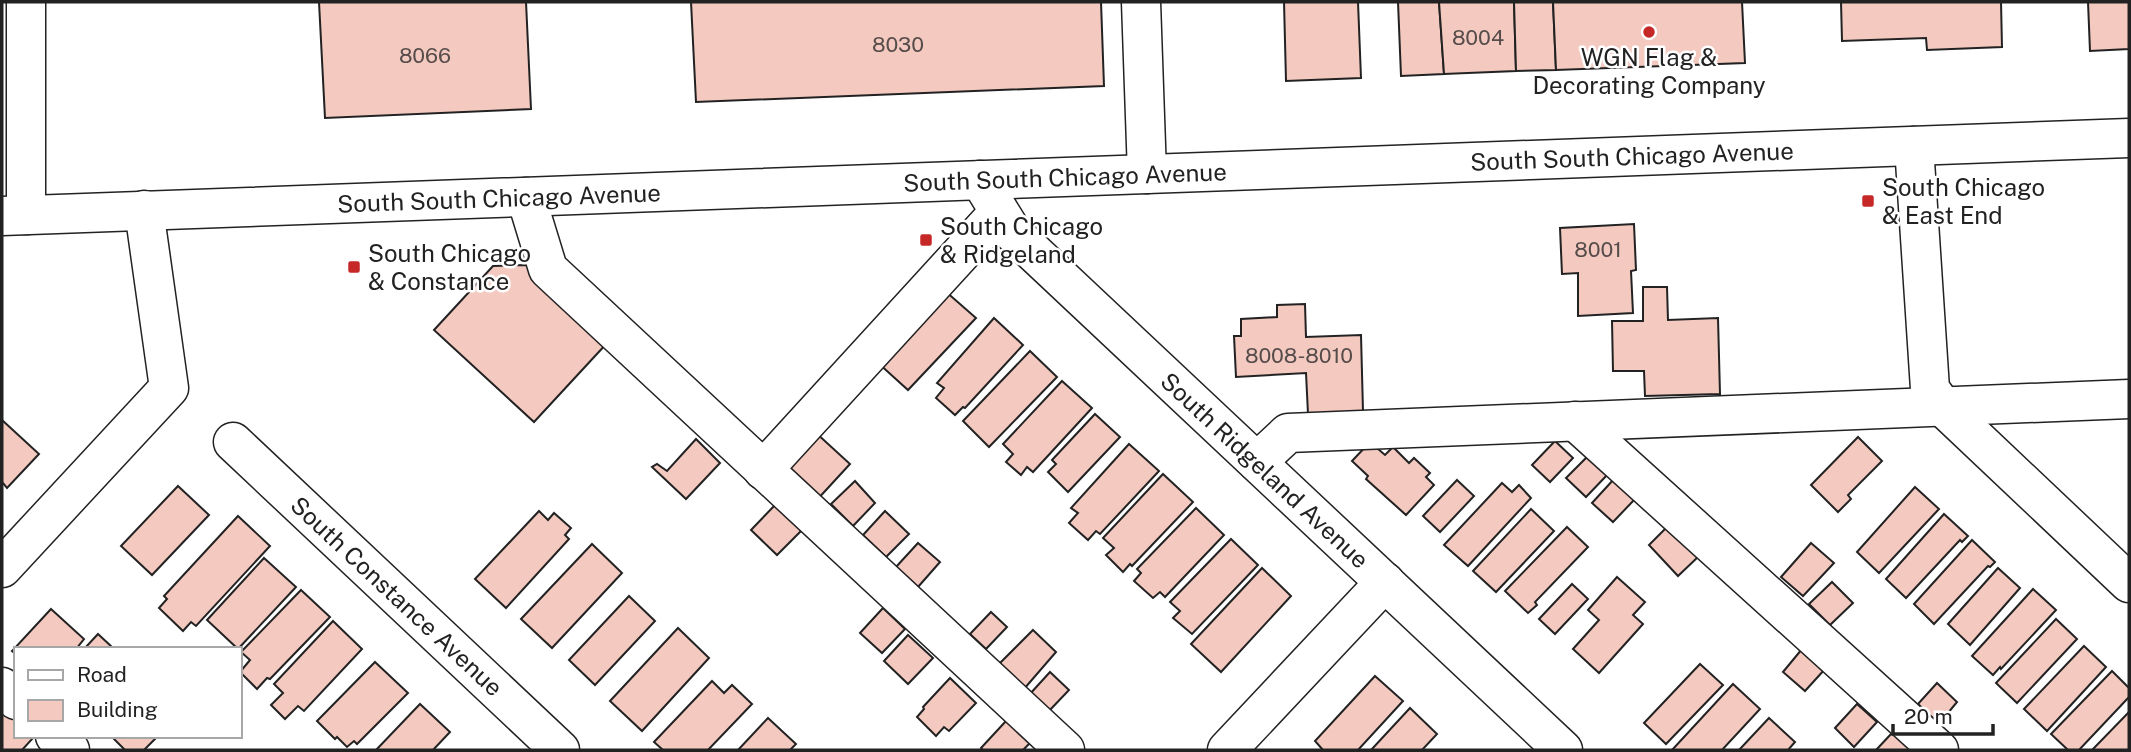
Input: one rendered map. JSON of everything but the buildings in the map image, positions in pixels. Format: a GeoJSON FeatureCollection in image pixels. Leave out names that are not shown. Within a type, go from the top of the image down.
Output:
{"type":"FeatureCollection","features":[{"type":"Feature","properties":{"kind":"street"},"geometry":{"type":"LineString","coordinates":[[14,216],[26,2]]}},
{"type":"Feature","properties":{"kind":"street"},"geometry":{"type":"LineString","coordinates":[[1141,2],[1147,174]]}},
{"type":"Feature","properties":{"kind":"street","name":"South South Chicago Avenue"},"geometry":{"type":"LineString","coordinates":[[14,216],[526,197],[990,196],[1147,174],[2129,138]]}},
{"type":"Feature","properties":{"kind":"street"},"geometry":{"type":"LineString","coordinates":[[1914,146],[1930,389],[1943,407],[2129,583]]}},
{"type":"Feature","properties":{"kind":"street"},"geometry":{"type":"LineString","coordinates":[[763,470],[990,196]]}},
{"type":"Feature","properties":{"kind":"street","name":"South Ridgeland Avenue"},"geometry":{"type":"LineString","coordinates":[[990,196],[1012,232],[1563,750]]}},
{"type":"Feature","properties":{"kind":"street"},"geometry":{"type":"LineString","coordinates":[[526,197],[548,269],[1065,750]]}},
{"type":"Feature","properties":{"kind":"street"},"geometry":{"type":"LineString","coordinates":[[2,568],[169,388],[144,210]]}},
{"type":"Feature","properties":{"kind":"street"},"geometry":{"type":"LineString","coordinates":[[1258,463],[1288,433],[2129,399]]}},
{"type":"Feature","properties":{"kind":"street"},"geometry":{"type":"LineString","coordinates":[[1575,421],[1939,750]]}},
{"type":"Feature","properties":{"kind":"street","name":"South Constance Avenue"},"geometry":{"type":"LineString","coordinates":[[233,442],[561,750]]}},
{"type":"Feature","properties":{"kind":"street"},"geometry":{"type":"LineString","coordinates":[[1227,750],[1385,582]]}},
{"type":"Feature","properties":{"kind":"street"},"geometry":{"type":"LineString","coordinates":[[57,738],[70,750]]}},
{"type":"Feature","properties":{"kind":"place","name":"WGN Flag & Decorating Company"},"geometry":{"type":"Point","coordinates":[1649,32]}},
{"type":"Feature","properties":{"kind":"place","name":"South Chicago & East End"},"geometry":{"type":"Point","coordinates":[1868,201]}},
{"type":"Feature","properties":{"kind":"place","name":"South Chicago & Ridgeland"},"geometry":{"type":"Point","coordinates":[926,240]}},
{"type":"Feature","properties":{"kind":"place","name":"South Chicago & Constance"},"geometry":{"type":"Point","coordinates":[354,267]}}]}
